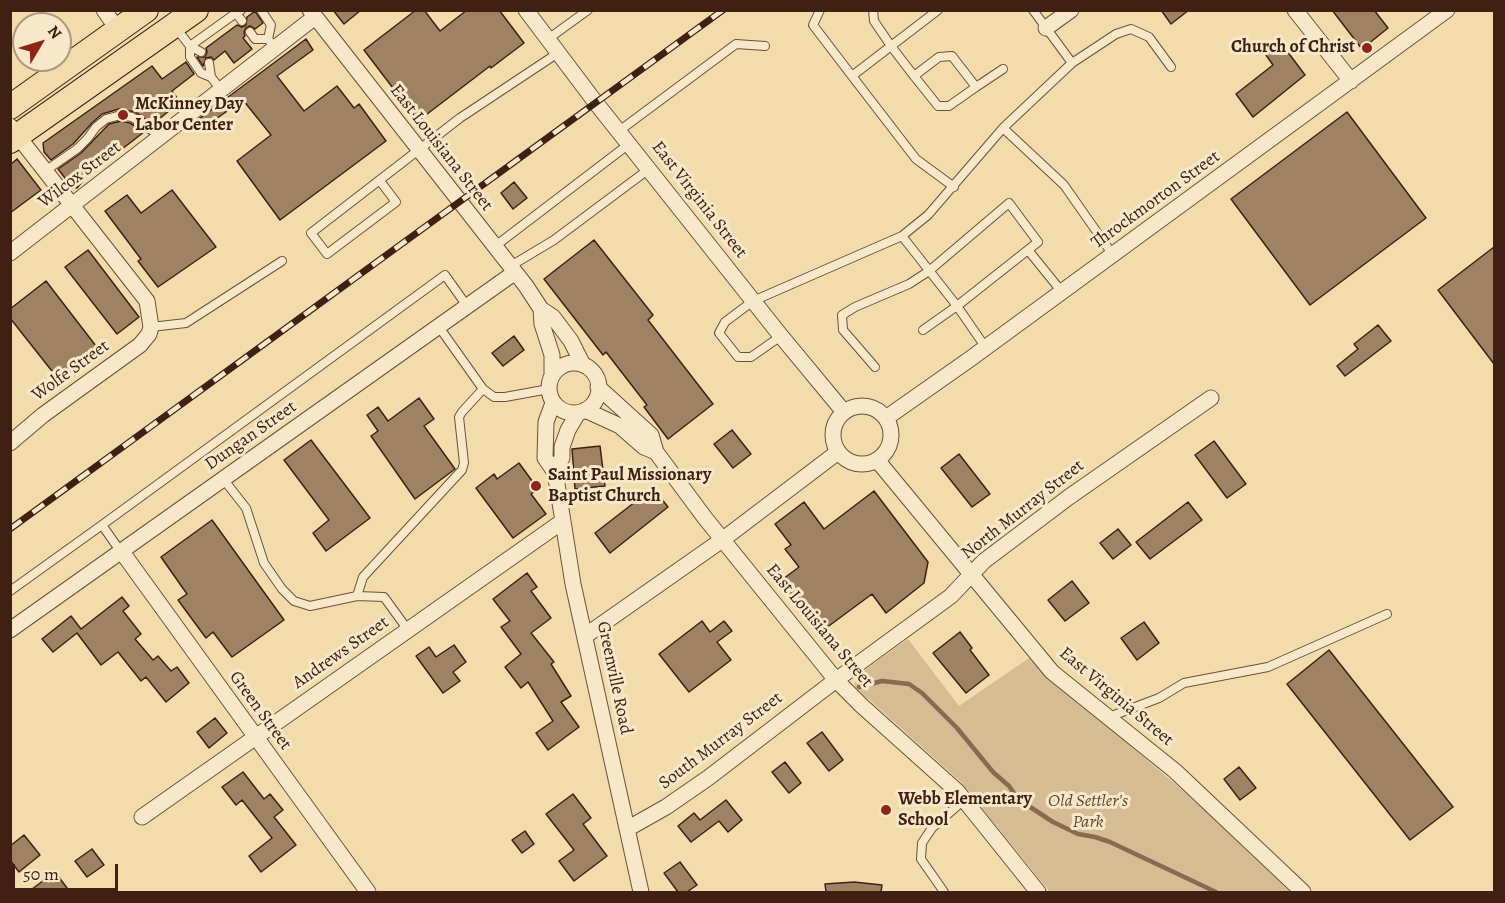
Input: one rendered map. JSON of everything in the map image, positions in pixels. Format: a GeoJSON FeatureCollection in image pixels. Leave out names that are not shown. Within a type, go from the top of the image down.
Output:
{"type":"FeatureCollection","features":[{"type":"Feature","properties":{"kind":"main road"},"geometry":{"type":"LineString","coordinates":[[10,107],[146,10]]}},
{"type":"Feature","properties":{"kind":"main road"},"geometry":{"type":"LineString","coordinates":[[13,134],[196,10]]}},
{"type":"Feature","properties":{"kind":"street"},"geometry":{"type":"LineString","coordinates":[[104,10],[118,30]]}},
{"type":"Feature","properties":{"kind":"street","name":"East Virginia Street"},"geometry":{"type":"LineString","coordinates":[[526,10],[753,301],[844,412]]}},
{"type":"Feature","properties":{"kind":"street"},"geometry":{"type":"LineString","coordinates":[[1046,28],[1071,10]]}},
{"type":"Feature","properties":{"kind":"street"},"geometry":{"type":"LineString","coordinates":[[1295,10],[1351,81]]}},
{"type":"Feature","properties":{"kind":"street","name":"Throckmorton Street"},"geometry":{"type":"LineString","coordinates":[[886,418],[986,348],[1447,10]]}},
{"type":"Feature","properties":{"kind":"street","name":"Wilcox Street"},"geometry":{"type":"LineString","coordinates":[[10,253],[162,137],[221,90],[271,44],[312,14]]}},
{"type":"Feature","properties":{"kind":"street","name":"East Louisiana Street"},"geometry":{"type":"LineString","coordinates":[[312,14],[526,286],[541,309],[552,317],[571,341],[583,365]]}},
{"type":"Feature","properties":{"kind":"street"},"geometry":{"type":"LineString","coordinates":[[13,134],[45,171],[147,301],[151,327]]}},
{"type":"Feature","properties":{"kind":"street","name":"Dungan Street"},"geometry":{"type":"LineString","coordinates":[[10,630],[439,327],[512,270]]}},
{"type":"Feature","properties":{"kind":"street","name":"East Louisiana Street"},"geometry":{"type":"LineString","coordinates":[[541,309],[542,324],[552,355],[551,389]]}},
{"type":"Feature","properties":{"kind":"street","name":"Wolfe Street"},"geometry":{"type":"LineString","coordinates":[[10,443],[43,415],[140,345],[151,327]]}},
{"type":"Feature","properties":{"kind":"street"},"geometry":{"type":"LineString","coordinates":[[576,363],[583,365],[594,374],[598,387],[595,401],[582,412],[564,411],[551,389],[562,366],[576,363]]}},
{"type":"Feature","properties":{"kind":"street","name":"East Louisiana Street"},"geometry":{"type":"LineString","coordinates":[[598,387],[651,435],[656,453],[722,540],[836,680],[935,770],[964,800],[1038,892]]}},
{"type":"Feature","properties":{"kind":"street","name":"Greenville Road"},"geometry":{"type":"LineString","coordinates":[[551,389],[544,458],[554,471],[573,584],[641,892]]}},
{"type":"Feature","properties":{"kind":"street","name":"North Murray Street"},"geometry":{"type":"LineString","coordinates":[[836,680],[951,596],[984,561],[1069,496],[1211,399]]}},
{"type":"Feature","properties":{"kind":"street"},"geometry":{"type":"LineString","coordinates":[[865,405],[874,408],[886,418],[891,430],[891,440],[887,449],[877,459],[863,464],[854,463],[845,459],[838,452],[832,433],[834,424],[844,412],[855,406],[865,405]]}},
{"type":"Feature","properties":{"kind":"street","name":"East Louisiana Street"},"geometry":{"type":"LineString","coordinates":[[582,412],[620,426],[644,447],[656,453]]}},
{"type":"Feature","properties":{"kind":"street","name":"Greenville Road"},"geometry":{"type":"LineString","coordinates":[[554,471],[562,458],[562,447],[568,430],[582,412]]}},
{"type":"Feature","properties":{"kind":"street"},"geometry":{"type":"LineString","coordinates":[[585,636],[722,540],[838,452]]}},
{"type":"Feature","properties":{"kind":"street","name":"East Virginia Street"},"geometry":{"type":"LineString","coordinates":[[877,459],[1038,657],[1064,683],[1175,771],[1304,892]]}},
{"type":"Feature","properties":{"kind":"street","name":"Andrews Street"},"geometry":{"type":"LineString","coordinates":[[141,817],[563,521]]}},
{"type":"Feature","properties":{"kind":"street","name":"Green Street"},"geometry":{"type":"LineString","coordinates":[[122,552],[368,892]]}},
{"type":"Feature","properties":{"kind":"street","name":"South Murray Street"},"geometry":{"type":"LineString","coordinates":[[627,829],[687,793],[836,680]]}},
{"type":"Feature","properties":{"kind":"lane"},"geometry":{"type":"LineString","coordinates":[[250,32],[255,39],[271,44],[271,25],[261,10]]}},
{"type":"Feature","properties":{"kind":"lane"},"geometry":{"type":"LineString","coordinates":[[548,39],[588,10]]}},
{"type":"Feature","properties":{"kind":"lane"},"geometry":{"type":"LineString","coordinates":[[820,10],[813,25],[916,159],[954,187]]}},
{"type":"Feature","properties":{"kind":"lane"},"geometry":{"type":"LineString","coordinates":[[873,10],[874,21],[938,106],[949,106],[1003,69]]}},
{"type":"Feature","properties":{"kind":"lane"},"geometry":{"type":"LineString","coordinates":[[852,76],[938,10]]}},
{"type":"Feature","properties":{"kind":"lane"},"geometry":{"type":"LineString","coordinates":[[1033,10],[1072,63]]}},
{"type":"Feature","properties":{"kind":"lane"},"geometry":{"type":"LineString","coordinates":[[190,46],[237,11],[242,21]]}},
{"type":"Feature","properties":{"kind":"lane"},"geometry":{"type":"LineString","coordinates":[[175,26],[190,46],[201,52]]}},
{"type":"Feature","properties":{"kind":"lane"},"geometry":{"type":"LineString","coordinates":[[781,336],[751,357],[738,357],[719,333],[724,322],[753,301],[902,236],[928,215],[1003,128],[1072,63],[1116,34],[1131,29],[1149,37],[1171,68]]}},
{"type":"Feature","properties":{"kind":"lane"},"geometry":{"type":"LineString","coordinates":[[619,131],[736,44],[765,46]]}},
{"type":"Feature","properties":{"kind":"lane"},"geometry":{"type":"LineString","coordinates":[[190,46],[190,57],[201,73],[211,77]]}},
{"type":"Feature","properties":{"kind":"lane"},"geometry":{"type":"LineString","coordinates":[[380,181],[396,202],[327,254],[312,233],[460,118],[558,53]]}},
{"type":"Feature","properties":{"kind":"lane"},"geometry":{"type":"LineString","coordinates":[[914,76],[939,57],[952,56],[976,87]]}},
{"type":"Feature","properties":{"kind":"lane"},"geometry":{"type":"LineString","coordinates":[[209,63],[211,77],[221,90]]}},
{"type":"Feature","properties":{"kind":"lane"},"geometry":{"type":"LineString","coordinates":[[45,171],[77,149],[106,119],[121,115],[132,117],[162,137]]}},
{"type":"Feature","properties":{"kind":"lane"},"geometry":{"type":"LineString","coordinates":[[1003,128],[1064,185],[1113,255]]}},
{"type":"Feature","properties":{"kind":"lane"},"geometry":{"type":"LineString","coordinates":[[494,247],[629,144]]}},
{"type":"Feature","properties":{"kind":"lane"},"geometry":{"type":"LineString","coordinates":[[512,270],[649,169]]}},
{"type":"Feature","properties":{"kind":"lane"},"geometry":{"type":"LineString","coordinates":[[875,368],[843,330],[843,315],[855,307],[909,284],[929,271],[1009,204],[1038,242],[923,330]]}},
{"type":"Feature","properties":{"kind":"lane"},"geometry":{"type":"LineString","coordinates":[[902,236],[957,306],[986,348]]}},
{"type":"Feature","properties":{"kind":"lane"},"geometry":{"type":"LineString","coordinates":[[1028,250],[1062,292]]}},
{"type":"Feature","properties":{"kind":"lane"},"geometry":{"type":"LineString","coordinates":[[151,327],[186,323],[282,261]]}},
{"type":"Feature","properties":{"kind":"lane"},"geometry":{"type":"LineString","coordinates":[[10,591],[445,275],[467,306]]}},
{"type":"Feature","properties":{"kind":"lane"},"geometry":{"type":"LineString","coordinates":[[439,327],[483,390],[494,397],[505,398],[551,389]]}},
{"type":"Feature","properties":{"kind":"lane"},"geometry":{"type":"LineString","coordinates":[[357,596],[363,577],[462,470],[464,463],[459,417],[483,390]]}},
{"type":"Feature","properties":{"kind":"lane"},"geometry":{"type":"LineString","coordinates":[[224,480],[246,508],[264,563],[282,589],[294,601],[310,606],[357,596],[384,597],[408,630]]}},
{"type":"Feature","properties":{"kind":"lane"},"geometry":{"type":"LineString","coordinates":[[102,525],[122,552]]}},
{"type":"Feature","properties":{"kind":"lane"},"geometry":{"type":"LineString","coordinates":[[1108,717],[1159,698],[1184,683],[1268,667],[1387,614]]}},
{"type":"Feature","properties":{"kind":"lane"},"geometry":{"type":"LineString","coordinates":[[944,892],[921,859],[922,843],[938,821],[964,800]]}},
{"type":"Feature","properties":{"kind":"green space","name":"Old Settler's Park"},"geometry":{"type":"Polygon","coordinates":[[[908,639],[959,706],[1029,658],[1205,810],[1290,892],[1050,892],[960,781],[856,688],[854,684],[865,670],[908,639]]]}},
{"type":"Feature","properties":{"kind":"building"},"geometry":{"type":"Polygon","coordinates":[[[333,10],[361,10],[344,24],[333,10]]]}},
{"type":"Feature","properties":{"kind":"building"},"geometry":{"type":"Polygon","coordinates":[[[416,10],[424,10],[440,31],[467,10],[499,10],[524,43],[418,121],[364,50],[416,10]]]}},
{"type":"Feature","properties":{"kind":"building"},"geometry":{"type":"Polygon","coordinates":[[[1161,10],[1189,10],[1171,24],[1161,10]]]}},
{"type":"Feature","properties":{"kind":"building"},"geometry":{"type":"Polygon","coordinates":[[[1332,10],[1374,10],[1388,28],[1362,49],[1332,10]]]}},
{"type":"Feature","properties":{"kind":"building"},"geometry":{"type":"Polygon","coordinates":[[[255,11],[263,23],[255,29],[250,26],[246,28],[243,38],[252,49],[234,63],[225,51],[214,60],[211,57],[206,58],[203,66],[197,57],[205,57],[206,48],[237,25],[242,27],[246,25],[247,17],[255,11]]]}},
{"type":"Feature","properties":{"kind":"building"},"geometry":{"type":"Polygon","coordinates":[[[306,39],[313,50],[277,76],[304,111],[337,86],[354,108],[359,104],[386,141],[280,220],[237,161],[271,135],[243,100],[206,126],[200,118],[306,39]]]}},
{"type":"Feature","properties":{"kind":"building"},"geometry":{"type":"Polygon","coordinates":[[[1281,43],[1305,75],[1253,117],[1236,94],[1273,65],[1266,55],[1281,43]]]}},
{"type":"Feature","properties":{"kind":"building"},"geometry":{"type":"Polygon","coordinates":[[[186,62],[194,74],[172,91],[180,102],[153,124],[135,112],[119,109],[102,114],[73,144],[51,160],[44,152],[43,143],[152,66],[162,79],[186,62]]]}},
{"type":"Feature","properties":{"kind":"building"},"geometry":{"type":"Polygon","coordinates":[[[1347,112],[1426,218],[1310,305],[1231,199],[1347,112]]]}},
{"type":"Feature","properties":{"kind":"building"},"geometry":{"type":"Polygon","coordinates":[[[121,121],[130,123],[144,132],[86,177],[77,188],[72,187],[58,169],[81,153],[109,124],[121,121]]]}},
{"type":"Feature","properties":{"kind":"building"},"geometry":{"type":"Polygon","coordinates":[[[17,159],[41,190],[10,213],[10,165],[17,159]]]}},
{"type":"Feature","properties":{"kind":"building"},"geometry":{"type":"Polygon","coordinates":[[[514,182],[527,198],[513,209],[501,193],[514,182]]]}},
{"type":"Feature","properties":{"kind":"building"},"geometry":{"type":"Polygon","coordinates":[[[172,190],[216,247],[158,287],[138,261],[141,259],[105,211],[127,195],[141,213],[172,190]]]}},
{"type":"Feature","properties":{"kind":"building"},"geometry":{"type":"Polygon","coordinates":[[[594,240],[653,315],[648,320],[713,404],[668,439],[644,407],[647,405],[606,352],[603,355],[544,279],[594,240]]]}},
{"type":"Feature","properties":{"kind":"building"},"geometry":{"type":"Polygon","coordinates":[[[1494,247],[1494,364],[1438,290],[1494,247]]]}},
{"type":"Feature","properties":{"kind":"building"},"geometry":{"type":"Polygon","coordinates":[[[88,250],[139,317],[117,334],[65,267],[88,250]]]}},
{"type":"Feature","properties":{"kind":"building"},"geometry":{"type":"Polygon","coordinates":[[[46,281],[99,350],[59,380],[10,318],[10,309],[46,281]]]}},
{"type":"Feature","properties":{"kind":"building"},"geometry":{"type":"Polygon","coordinates":[[[1378,325],[1391,341],[1345,376],[1337,366],[1358,349],[1354,344],[1378,325]]]}},
{"type":"Feature","properties":{"kind":"building"},"geometry":{"type":"Polygon","coordinates":[[[514,336],[524,350],[503,366],[492,353],[514,336]]]}},
{"type":"Feature","properties":{"kind":"building"},"geometry":{"type":"Polygon","coordinates":[[[419,398],[434,419],[424,426],[455,469],[415,499],[371,436],[378,431],[367,415],[378,407],[388,421],[419,398]]]}},
{"type":"Feature","properties":{"kind":"building"},"geometry":{"type":"Polygon","coordinates":[[[732,430],[751,454],[733,468],[714,444],[732,430]]]}},
{"type":"Feature","properties":{"kind":"building"},"geometry":{"type":"Polygon","coordinates":[[[311,440],[370,518],[326,551],[313,533],[329,520],[284,460],[311,440]]]}},
{"type":"Feature","properties":{"kind":"building"},"geometry":{"type":"Polygon","coordinates":[[[1214,441],[1246,484],[1227,498],[1195,455],[1214,441]]]}},
{"type":"Feature","properties":{"kind":"building"},"geometry":{"type":"Polygon","coordinates":[[[600,446],[605,486],[575,489],[572,449],[600,446]]]}},
{"type":"Feature","properties":{"kind":"building"},"geometry":{"type":"Polygon","coordinates":[[[959,454],[990,494],[972,507],[941,468],[959,454]]]}},
{"type":"Feature","properties":{"kind":"building"},"geometry":{"type":"Polygon","coordinates":[[[519,463],[538,489],[531,494],[546,514],[513,538],[476,488],[494,474],[497,479],[519,463]]]}},
{"type":"Feature","properties":{"kind":"building"},"geometry":{"type":"Polygon","coordinates":[[[653,488],[668,507],[610,553],[595,533],[653,488]]]}},
{"type":"Feature","properties":{"kind":"building"},"geometry":{"type":"Polygon","coordinates":[[[874,491],[928,562],[924,583],[886,613],[872,594],[818,634],[779,582],[799,567],[785,549],[791,545],[775,524],[804,502],[824,529],[874,491]]]}},
{"type":"Feature","properties":{"kind":"building"},"geometry":{"type":"Polygon","coordinates":[[[1188,502],[1202,520],[1150,559],[1136,542],[1188,502]]]}},
{"type":"Feature","properties":{"kind":"building"},"geometry":{"type":"Polygon","coordinates":[[[212,520],[284,620],[232,657],[213,632],[206,638],[178,600],[187,594],[161,557],[212,520]]]}},
{"type":"Feature","properties":{"kind":"building"},"geometry":{"type":"Polygon","coordinates":[[[1118,529],[1131,545],[1113,559],[1100,543],[1118,529]]]}},
{"type":"Feature","properties":{"kind":"building"},"geometry":{"type":"Polygon","coordinates":[[[527,573],[537,587],[531,591],[551,618],[531,633],[554,662],[551,664],[571,696],[561,702],[579,727],[548,750],[536,733],[553,721],[528,682],[521,688],[505,667],[521,654],[501,627],[510,621],[493,599],[527,573]]]}},
{"type":"Feature","properties":{"kind":"building"},"geometry":{"type":"Polygon","coordinates":[[[1072,581],[1089,603],[1065,621],[1048,600],[1072,581]]]}},
{"type":"Feature","properties":{"kind":"building"},"geometry":{"type":"Polygon","coordinates":[[[122,597],[129,606],[123,611],[141,634],[135,639],[153,660],[158,656],[171,671],[177,667],[189,683],[166,702],[146,677],[141,681],[118,652],[101,665],[77,633],[53,652],[42,639],[71,616],[81,629],[122,597]]]}},
{"type":"Feature","properties":{"kind":"building"},"geometry":{"type":"Polygon","coordinates":[[[702,621],[710,632],[724,621],[732,631],[717,642],[731,660],[689,692],[659,654],[702,621]]]}},
{"type":"Feature","properties":{"kind":"building"},"geometry":{"type":"Polygon","coordinates":[[[1144,622],[1159,643],[1137,660],[1121,638],[1144,622]]]}},
{"type":"Feature","properties":{"kind":"building"},"geometry":{"type":"Polygon","coordinates":[[[960,632],[989,675],[966,693],[933,653],[960,632]]]}},
{"type":"Feature","properties":{"kind":"building"},"geometry":{"type":"Polygon","coordinates":[[[454,645],[466,662],[453,672],[460,681],[443,693],[416,656],[429,647],[436,657],[454,645]]]}},
{"type":"Feature","properties":{"kind":"building"},"geometry":{"type":"Polygon","coordinates":[[[1329,650],[1453,807],[1410,840],[1287,684],[1329,650]]]}},
{"type":"Feature","properties":{"kind":"building"},"geometry":{"type":"Polygon","coordinates":[[[215,718],[227,733],[209,748],[197,732],[215,718]]]}},
{"type":"Feature","properties":{"kind":"building"},"geometry":{"type":"Polygon","coordinates":[[[822,732],[843,760],[829,771],[807,743],[822,732]]]}},
{"type":"Feature","properties":{"kind":"building"},"geometry":{"type":"Polygon","coordinates":[[[785,762],[801,783],[789,793],[772,772],[785,762]]]}},
{"type":"Feature","properties":{"kind":"building"},"geometry":{"type":"Polygon","coordinates":[[[1239,767],[1256,788],[1240,800],[1224,779],[1239,767]]]}},
{"type":"Feature","properties":{"kind":"building"},"geometry":{"type":"Polygon","coordinates":[[[243,772],[264,799],[270,794],[283,810],[274,817],[296,845],[261,872],[249,856],[272,838],[242,800],[236,805],[222,787],[243,772]]]}},
{"type":"Feature","properties":{"kind":"building"},"geometry":{"type":"Polygon","coordinates":[[[573,794],[591,818],[583,824],[607,856],[574,881],[559,861],[574,850],[546,814],[573,794]]]}},
{"type":"Feature","properties":{"kind":"building"},"geometry":{"type":"Polygon","coordinates":[[[726,800],[742,820],[728,832],[719,821],[691,842],[678,826],[694,813],[700,820],[726,800]]]}},
{"type":"Feature","properties":{"kind":"building"},"geometry":{"type":"Polygon","coordinates":[[[525,831],[534,844],[522,853],[512,840],[525,831]]]}},
{"type":"Feature","properties":{"kind":"building"},"geometry":{"type":"Polygon","coordinates":[[[24,835],[40,855],[19,872],[10,860],[10,846],[24,835]]]}},
{"type":"Feature","properties":{"kind":"building"},"geometry":{"type":"Polygon","coordinates":[[[92,849],[104,865],[87,877],[75,861],[92,849]]]}},
{"type":"Feature","properties":{"kind":"building"},"geometry":{"type":"Polygon","coordinates":[[[680,862],[697,885],[687,892],[678,892],[664,873],[680,862]]]}},
{"type":"Feature","properties":{"kind":"building"},"geometry":{"type":"Polygon","coordinates":[[[55,872],[70,892],[28,892],[55,872]]]}},
{"type":"Feature","properties":{"kind":"building"},"geometry":{"type":"Polygon","coordinates":[[[854,882],[882,885],[881,892],[826,892],[825,884],[854,882]]]}},
{"type":"Feature","properties":{"kind":"waterway"},"geometry":{"type":"LineString","coordinates":[[859,687],[882,681],[909,684],[922,693],[957,728],[1018,799],[1053,822],[1078,834],[1110,842],[1216,892]]}},
{"type":"Feature","properties":{"kind":"railway"},"geometry":{"type":"LineString","coordinates":[[10,529],[723,10]]}},
{"type":"Feature","properties":{"kind":"place","name":"Church of Christ"},"geometry":{"type":"Point","coordinates":[1367,48]}},
{"type":"Feature","properties":{"kind":"place","name":"McKinney Day Labor Center"},"geometry":{"type":"Point","coordinates":[123,115]}},
{"type":"Feature","properties":{"kind":"place","name":"Saint Paul Missionary Baptist Church"},"geometry":{"type":"Point","coordinates":[536,486]}},
{"type":"Feature","properties":{"kind":"place","name":"Webb Elementary School"},"geometry":{"type":"Point","coordinates":[886,810]}}]}
